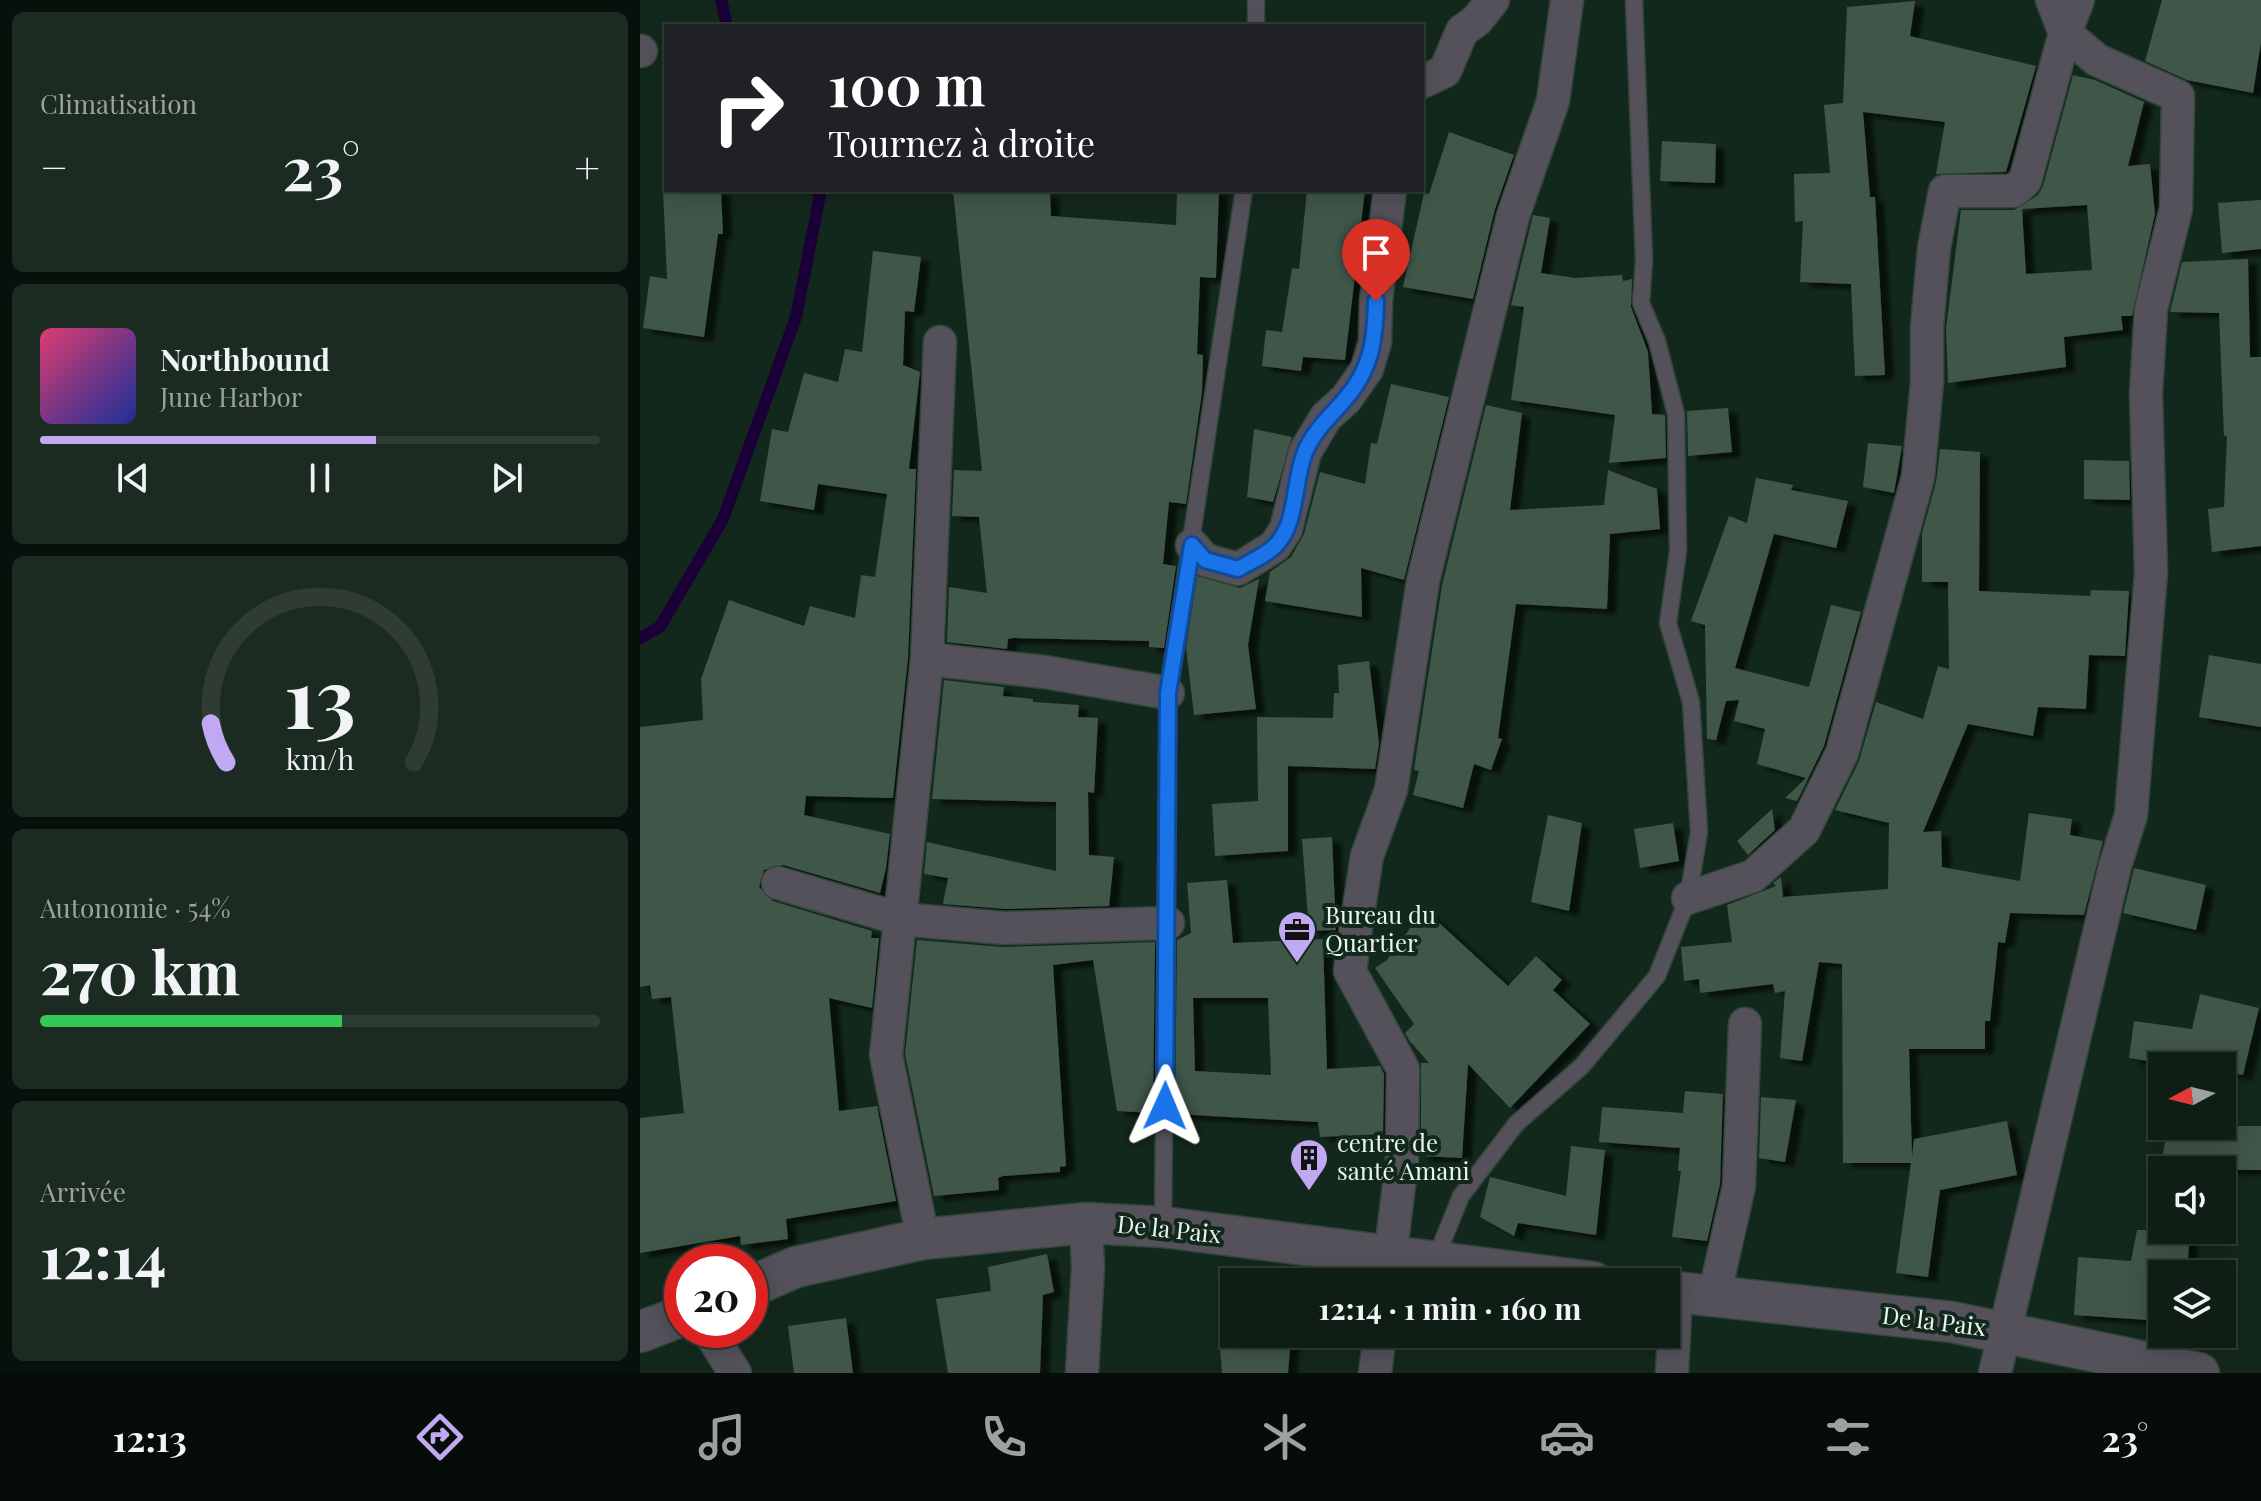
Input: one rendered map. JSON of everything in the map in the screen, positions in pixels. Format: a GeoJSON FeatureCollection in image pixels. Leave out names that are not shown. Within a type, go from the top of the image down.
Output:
{"type":"FeatureCollection","features":[{"type":"Feature","properties":{"kind":"street"},"geometry":{"type":"LineString","coordinates":[[1424,81],[1445,71],[1462,31],[1477,20],[1493,0]]}},
{"type":"Feature","properties":{"kind":"street"},"geometry":{"type":"LineString","coordinates":[[1508,0],[1517,0]]}},
{"type":"Feature","properties":{"kind":"street"},"geometry":{"type":"LineString","coordinates":[[1388,1268],[1402,1161],[1403,1069],[1350,971],[1356,927],[1367,856],[1391,790],[1423,581],[1513,216],[1553,101],[1567,0]]}},
{"type":"Feature","properties":{"kind":"street"},"geometry":{"type":"LineString","coordinates":[[1995,1373],[2131,815],[2151,573],[2146,393],[2151,309],[2176,209],[2180,148],[2178,96],[2097,60],[2065,33],[2052,0]]}},
{"type":"Feature","properties":{"kind":"street"},"geometry":{"type":"LineString","coordinates":[[1688,898],[1753,876],[1804,830],[1842,753],[1918,477],[1934,248],[1945,191],[2013,191],[2025,181],[2065,33],[2078,0]]}},
{"type":"Feature","properties":{"kind":"street"},"geometry":{"type":"LineString","coordinates":[[1192,545],[1205,560],[1238,569],[1275,546],[1286,529],[1305,452],[1326,417],[1346,399],[1367,369],[1375,342],[1376,301],[1390,192]]}},
{"type":"Feature","properties":{"kind":"street"},"geometry":{"type":"LineString","coordinates":[[923,1239],[886,1055],[927,659],[940,342]]}},
{"type":"Feature","properties":{"kind":"street"},"geometry":{"type":"LineString","coordinates":[[927,659],[1045,672],[1168,693]]}},
{"type":"Feature","properties":{"kind":"street"},"geometry":{"type":"LineString","coordinates":[[778,883],[900,919],[1004,928],[1168,923]]}},
{"type":"Feature","properties":{"kind":"street"},"geometry":{"type":"LineString","coordinates":[[1672,1373],[1685,1294],[1739,1186],[1745,1024]]}},
{"type":"Feature","properties":{"kind":"street"},"geometry":{"type":"LineString","coordinates":[[1082,1373],[1086,1223]]}},
{"type":"Feature","properties":{"kind":"street","name":"De la Paix"},"geometry":{"type":"LineString","coordinates":[[768,1279],[796,1267],[923,1239],[1086,1223],[1163,1227],[1378,1268]]}},
{"type":"Feature","properties":{"kind":"street","name":"De la Paix"},"geometry":{"type":"LineString","coordinates":[[1400,1268],[1434,1262],[1482,1268]]}},
{"type":"Feature","properties":{"kind":"street","name":"De la Paix"},"geometry":{"type":"LineString","coordinates":[[1685,1294],[2003,1331],[2199,1373]]}},
{"type":"Feature","properties":{"kind":"street"},"geometry":{"type":"LineString","coordinates":[[640,1332],[664,1323]]}},
{"type":"Feature","properties":{"kind":"street"},"geometry":{"type":"LineString","coordinates":[[719,1348],[735,1373]]}},
{"type":"Feature","properties":{"kind":"street"},"geometry":{"type":"LineString","coordinates":[[1375,1373],[1378,1348]]}},
{"type":"Feature","properties":{"kind":"lane"},"geometry":{"type":"LineString","coordinates":[[1256,0],[1256,24]]}},
{"type":"Feature","properties":{"kind":"lane"},"geometry":{"type":"LineString","coordinates":[[1434,1262],[1461,1196],[1516,1124],[1582,1066],[1657,976],[1688,898],[1699,832],[1693,717],[1668,623],[1678,551],[1679,446],[1676,414],[1657,341],[1641,303],[1644,260],[1634,0]]}},
{"type":"Feature","properties":{"kind":"lane"},"geometry":{"type":"LineString","coordinates":[[1163,1227],[1168,693],[1244,192]]}},
{"type":"Feature","properties":{"kind":"building"},"geometry":{"type":"Polygon","coordinates":[[[2162,0],[2261,0],[2261,42],[2253,93],[2187,80],[2145,61],[2162,0]]]}},
{"type":"Feature","properties":{"kind":"building"},"geometry":{"type":"Polygon","coordinates":[[[1915,1],[1910,36],[2036,66],[2006,172],[1936,174],[1945,122],[1863,112],[1870,197],[1875,197],[1885,375],[1855,376],[1851,284],[1800,282],[1803,221],[1795,222],[1794,174],[1830,173],[1824,105],[1843,103],[1847,7],[1915,1]]]}},
{"type":"Feature","properties":{"kind":"building"},"geometry":{"type":"Polygon","coordinates":[[[2073,75],[2095,80],[2144,102],[2128,166],[2150,164],[2155,214],[2132,316],[2121,316],[2123,330],[2064,337],[2066,367],[1948,383],[1946,328],[1961,210],[2014,210],[2038,195],[2073,75]],[[2087,205],[2022,209],[2026,274],[2092,270],[2087,205]]]}},
{"type":"Feature","properties":{"kind":"building"},"geometry":{"type":"Polygon","coordinates":[[[1449,132],[1514,155],[1495,209],[1473,299],[1403,287],[1424,193],[1429,194],[1449,132]]]}},
{"type":"Feature","properties":{"kind":"building"},"geometry":{"type":"Polygon","coordinates":[[[1662,141],[1716,144],[1715,183],[1660,181],[1662,141]]]}},
{"type":"Feature","properties":{"kind":"building"},"geometry":{"type":"Polygon","coordinates":[[[663,190],[721,192],[723,234],[718,234],[704,337],[643,328],[650,276],[667,279],[663,190]]]}},
{"type":"Feature","properties":{"kind":"building"},"geometry":{"type":"Polygon","coordinates":[[[953,192],[1050,193],[1051,216],[1176,225],[1177,192],[1219,192],[1216,278],[1200,277],[1197,354],[1203,355],[1202,392],[1186,504],[1169,502],[1163,564],[1176,566],[1164,648],[1149,647],[1149,641],[1013,638],[1008,639],[1007,649],[947,642],[949,587],[987,593],[979,517],[952,516],[954,470],[982,471],[953,192]]]}},
{"type":"Feature","properties":{"kind":"building"},"geometry":{"type":"Polygon","coordinates":[[[1307,192],[1365,192],[1345,360],[1303,357],[1301,371],[1262,366],[1266,330],[1282,332],[1292,268],[1299,269],[1307,192]]]}},
{"type":"Feature","properties":{"kind":"building"},"geometry":{"type":"Polygon","coordinates":[[[2261,200],[2261,249],[2222,253],[2218,203],[2261,200]]]}},
{"type":"Feature","properties":{"kind":"building"},"geometry":{"type":"Polygon","coordinates":[[[1533,215],[1550,218],[1541,273],[1575,278],[1622,275],[1623,281],[1632,279],[1631,307],[1648,352],[1652,414],[1665,415],[1666,458],[1609,463],[1615,415],[1511,400],[1524,307],[1511,305],[1533,215]]]}},
{"type":"Feature","properties":{"kind":"building"},"geometry":{"type":"Polygon","coordinates":[[[873,251],[921,257],[914,312],[905,311],[903,365],[920,372],[909,469],[916,469],[908,658],[893,798],[806,796],[804,815],[890,834],[886,868],[880,893],[783,865],[764,870],[759,887],[773,901],[872,931],[871,938],[879,938],[872,1008],[829,998],[839,1111],[877,1106],[896,1201],[786,1219],[788,1239],[741,1244],[740,1236],[693,1244],[664,1244],[664,1249],[640,1253],[640,1118],[684,1113],[671,997],[652,999],[650,985],[640,987],[640,727],[703,720],[701,679],[729,600],[804,626],[810,606],[855,618],[861,575],[875,577],[887,494],[818,484],[814,510],[760,501],[772,429],[788,432],[804,373],[838,382],[845,349],[862,352],[873,251]]]}},
{"type":"Feature","properties":{"kind":"building"},"geometry":{"type":"Polygon","coordinates":[[[2248,259],[2250,357],[2261,357],[2261,546],[2212,552],[2208,509],[2224,507],[2227,436],[2224,436],[2219,313],[2170,312],[2182,262],[2248,259]]]}},
{"type":"Feature","properties":{"kind":"building"},"geometry":{"type":"Polygon","coordinates":[[[1391,384],[1449,397],[1404,580],[1361,568],[1362,617],[1265,601],[1270,572],[1291,557],[1304,534],[1320,472],[1365,484],[1371,443],[1377,444],[1391,384]]]}},
{"type":"Feature","properties":{"kind":"building"},"geometry":{"type":"Polygon","coordinates":[[[1486,405],[1522,413],[1510,510],[1604,505],[1608,470],[1657,489],[1660,529],[1610,534],[1607,609],[1516,604],[1498,738],[1502,739],[1491,770],[1474,764],[1463,808],[1413,795],[1419,771],[1414,770],[1442,585],[1486,405]]]}},
{"type":"Feature","properties":{"kind":"building"},"geometry":{"type":"Polygon","coordinates":[[[1728,408],[1732,452],[1688,456],[1687,411],[1728,408]]]}},
{"type":"Feature","properties":{"kind":"building"},"geometry":{"type":"Polygon","coordinates":[[[1254,429],[1292,437],[1273,502],[1247,497],[1254,429]]]}},
{"type":"Feature","properties":{"kind":"building"},"geometry":{"type":"Polygon","coordinates":[[[1868,443],[1902,446],[1894,493],[1863,487],[1868,443]]]}},
{"type":"Feature","properties":{"kind":"building"},"geometry":{"type":"Polygon","coordinates":[[[1940,449],[1980,452],[1979,591],[2090,596],[2091,590],[2129,591],[2125,656],[2089,655],[2086,709],[2038,707],[2033,736],[1968,724],[1923,832],[1941,831],[1942,867],[2020,881],[2029,813],[2072,819],[2070,835],[2103,841],[2084,915],[2010,913],[2005,943],[1998,942],[1990,1021],[1985,1021],[1985,1049],[1909,1049],[1912,1157],[1914,1139],[2007,1121],[2017,1175],[1940,1190],[1928,1277],[1896,1273],[1911,1163],[1843,1163],[1842,964],[1819,962],[1802,1061],[1780,1058],[1785,991],[1775,993],[1773,984],[1700,993],[1699,979],[1684,981],[1681,947],[1732,942],[1727,905],[1776,886],[1773,883],[1781,877],[1783,897],[1888,889],[1889,823],[1835,810],[1859,761],[1876,702],[1923,719],[1938,666],[1949,669],[1948,582],[1922,582],[1922,533],[1936,482],[1940,449]]]}},
{"type":"Feature","properties":{"kind":"building"},"geometry":{"type":"Polygon","coordinates":[[[2084,460],[2129,461],[2130,500],[2084,499],[2084,460]]]}},
{"type":"Feature","properties":{"kind":"building"},"geometry":{"type":"Polygon","coordinates":[[[1756,478],[1793,485],[1791,490],[1848,501],[1836,548],[1774,534],[1735,668],[1809,687],[1831,605],[1861,612],[1824,746],[1797,801],[1785,798],[1806,778],[1757,764],[1765,729],[1734,721],[1739,700],[1726,701],[1716,740],[1707,739],[1705,625],[1691,621],[1729,516],[1747,523],[1756,478]]]}},
{"type":"Feature","properties":{"kind":"building"},"geometry":{"type":"Polygon","coordinates":[[[1197,576],[1240,588],[1259,579],[1248,645],[1256,709],[1194,715],[1186,648],[1197,576]]]}},
{"type":"Feature","properties":{"kind":"building"},"geometry":{"type":"Polygon","coordinates":[[[2209,655],[2261,664],[2261,727],[2199,717],[2209,655]]]}},
{"type":"Feature","properties":{"kind":"building"},"geometry":{"type":"Polygon","coordinates":[[[1369,661],[1379,743],[1375,769],[1288,766],[1288,851],[1215,856],[1212,804],[1258,801],[1257,717],[1333,718],[1334,693],[1339,693],[1338,665],[1369,661]]]}},
{"type":"Feature","properties":{"kind":"building"},"geometry":{"type":"Polygon","coordinates":[[[944,680],[1004,687],[1003,696],[1033,699],[1033,702],[1079,705],[1078,717],[1098,718],[1094,793],[1088,792],[1089,855],[1114,857],[1109,906],[1005,909],[943,904],[948,878],[924,874],[927,842],[1056,871],[1056,802],[932,799],[944,680]]]}},
{"type":"Feature","properties":{"kind":"building"},"geometry":{"type":"Polygon","coordinates":[[[1772,809],[1775,830],[1748,855],[1737,841],[1772,809]]]}},
{"type":"Feature","properties":{"kind":"building"},"geometry":{"type":"Polygon","coordinates":[[[1548,815],[1582,823],[1569,911],[1531,902],[1548,815]]]}},
{"type":"Feature","properties":{"kind":"building"},"geometry":{"type":"Polygon","coordinates":[[[1673,823],[1679,861],[1640,868],[1634,829],[1673,823]]]}},
{"type":"Feature","properties":{"kind":"building"},"geometry":{"type":"Polygon","coordinates":[[[1332,837],[1336,930],[1309,931],[1302,839],[1332,837]]]}},
{"type":"Feature","properties":{"kind":"building"},"geometry":{"type":"Polygon","coordinates":[[[2134,868],[2206,885],[2196,930],[2123,913],[2134,868]]]}},
{"type":"Feature","properties":{"kind":"building"},"geometry":{"type":"Polygon","coordinates":[[[1227,880],[1233,943],[1323,939],[1327,1069],[1380,1066],[1384,1074],[1383,1134],[1320,1137],[1318,1122],[1175,1114],[1177,940],[1191,933],[1187,883],[1227,880]],[[1193,998],[1195,1071],[1271,1075],[1268,998],[1193,998]]]}},
{"type":"Feature","properties":{"kind":"building"},"geometry":{"type":"Polygon","coordinates":[[[1424,909],[1508,986],[1536,956],[1562,980],[1553,990],[1590,1024],[1510,1108],[1468,1064],[1462,1158],[1421,1156],[1421,1063],[1429,1063],[1405,1033],[1414,1024],[1375,968],[1387,960],[1424,909]]]}},
{"type":"Feature","properties":{"kind":"building"},"geometry":{"type":"Polygon","coordinates":[[[917,940],[1004,947],[1155,942],[1153,1113],[1117,1111],[1093,960],[1053,965],[1066,1166],[1060,1167],[1060,1172],[1003,1176],[998,1178],[999,1190],[934,1196],[905,1054],[917,940]]]}},
{"type":"Feature","properties":{"kind":"building"},"geometry":{"type":"Polygon","coordinates":[[[2200,994],[2259,1008],[2243,1075],[2236,1074],[2236,1052],[2148,1052],[2148,1061],[2129,1058],[2134,1021],[2192,1029],[2200,994]]]}},
{"type":"Feature","properties":{"kind":"building"},"geometry":{"type":"Polygon","coordinates":[[[1685,1091],[1723,1094],[1720,1184],[1707,1241],[1672,1237],[1681,1171],[1678,1171],[1680,1148],[1599,1142],[1602,1107],[1683,1113],[1685,1091]]]}},
{"type":"Feature","properties":{"kind":"building"},"geometry":{"type":"Polygon","coordinates":[[[1761,1097],[1796,1100],[1785,1162],[1759,1158],[1761,1097]]]}},
{"type":"Feature","properties":{"kind":"building"},"geometry":{"type":"Polygon","coordinates":[[[2236,1126],[2261,1126],[2261,1170],[2236,1170],[2236,1156],[2163,1156],[2165,1140],[2236,1140],[2236,1126]]]}},
{"type":"Feature","properties":{"kind":"building"},"geometry":{"type":"Polygon","coordinates":[[[1571,1146],[1605,1150],[1596,1235],[1518,1223],[1514,1236],[1480,1217],[1490,1177],[1566,1196],[1571,1146]]]}},
{"type":"Feature","properties":{"kind":"building"},"geometry":{"type":"Polygon","coordinates":[[[2137,1230],[2148,1230],[2148,1244],[2189,1244],[2188,1260],[2148,1260],[2148,1320],[2074,1315],[2078,1257],[2131,1261],[2137,1230]]]}},
{"type":"Feature","properties":{"kind":"building"},"geometry":{"type":"Polygon","coordinates":[[[1047,1254],[1054,1292],[1043,1295],[1040,1373],[948,1373],[936,1299],[991,1291],[988,1267],[1047,1254]]]}},
{"type":"Feature","properties":{"kind":"building"},"geometry":{"type":"Polygon","coordinates":[[[846,1318],[853,1373],[794,1373],[788,1326],[846,1318]]]}},
{"type":"Feature","properties":{"kind":"building"},"geometry":{"type":"Polygon","coordinates":[[[1220,1348],[1290,1348],[1288,1373],[1222,1373],[1220,1348]]]}},
{"type":"Feature","properties":{"kind":"waterway"},"geometry":{"type":"LineString","coordinates":[[721,0],[727,24]]}},
{"type":"Feature","properties":{"kind":"waterway"},"geometry":{"type":"LineString","coordinates":[[640,638],[660,627],[723,519],[796,317],[818,192]]}},
{"type":"Feature","properties":{"kind":"place","name":"Bureau du Quartier"},"geometry":{"type":"Point","coordinates":[1297,964]}},
{"type":"Feature","properties":{"kind":"place","name":"centre de santé Amani"},"geometry":{"type":"Point","coordinates":[1309,1192]}},
{"type":"Feature","properties":{"kind":"route"},"geometry":{"type":"LineString","coordinates":[[1165,1106],[1168,693],[1192,545],[1205,560],[1238,569],[1275,546],[1286,529],[1305,452],[1326,417],[1346,399],[1367,369],[1375,342],[1376,301]]}}]}
